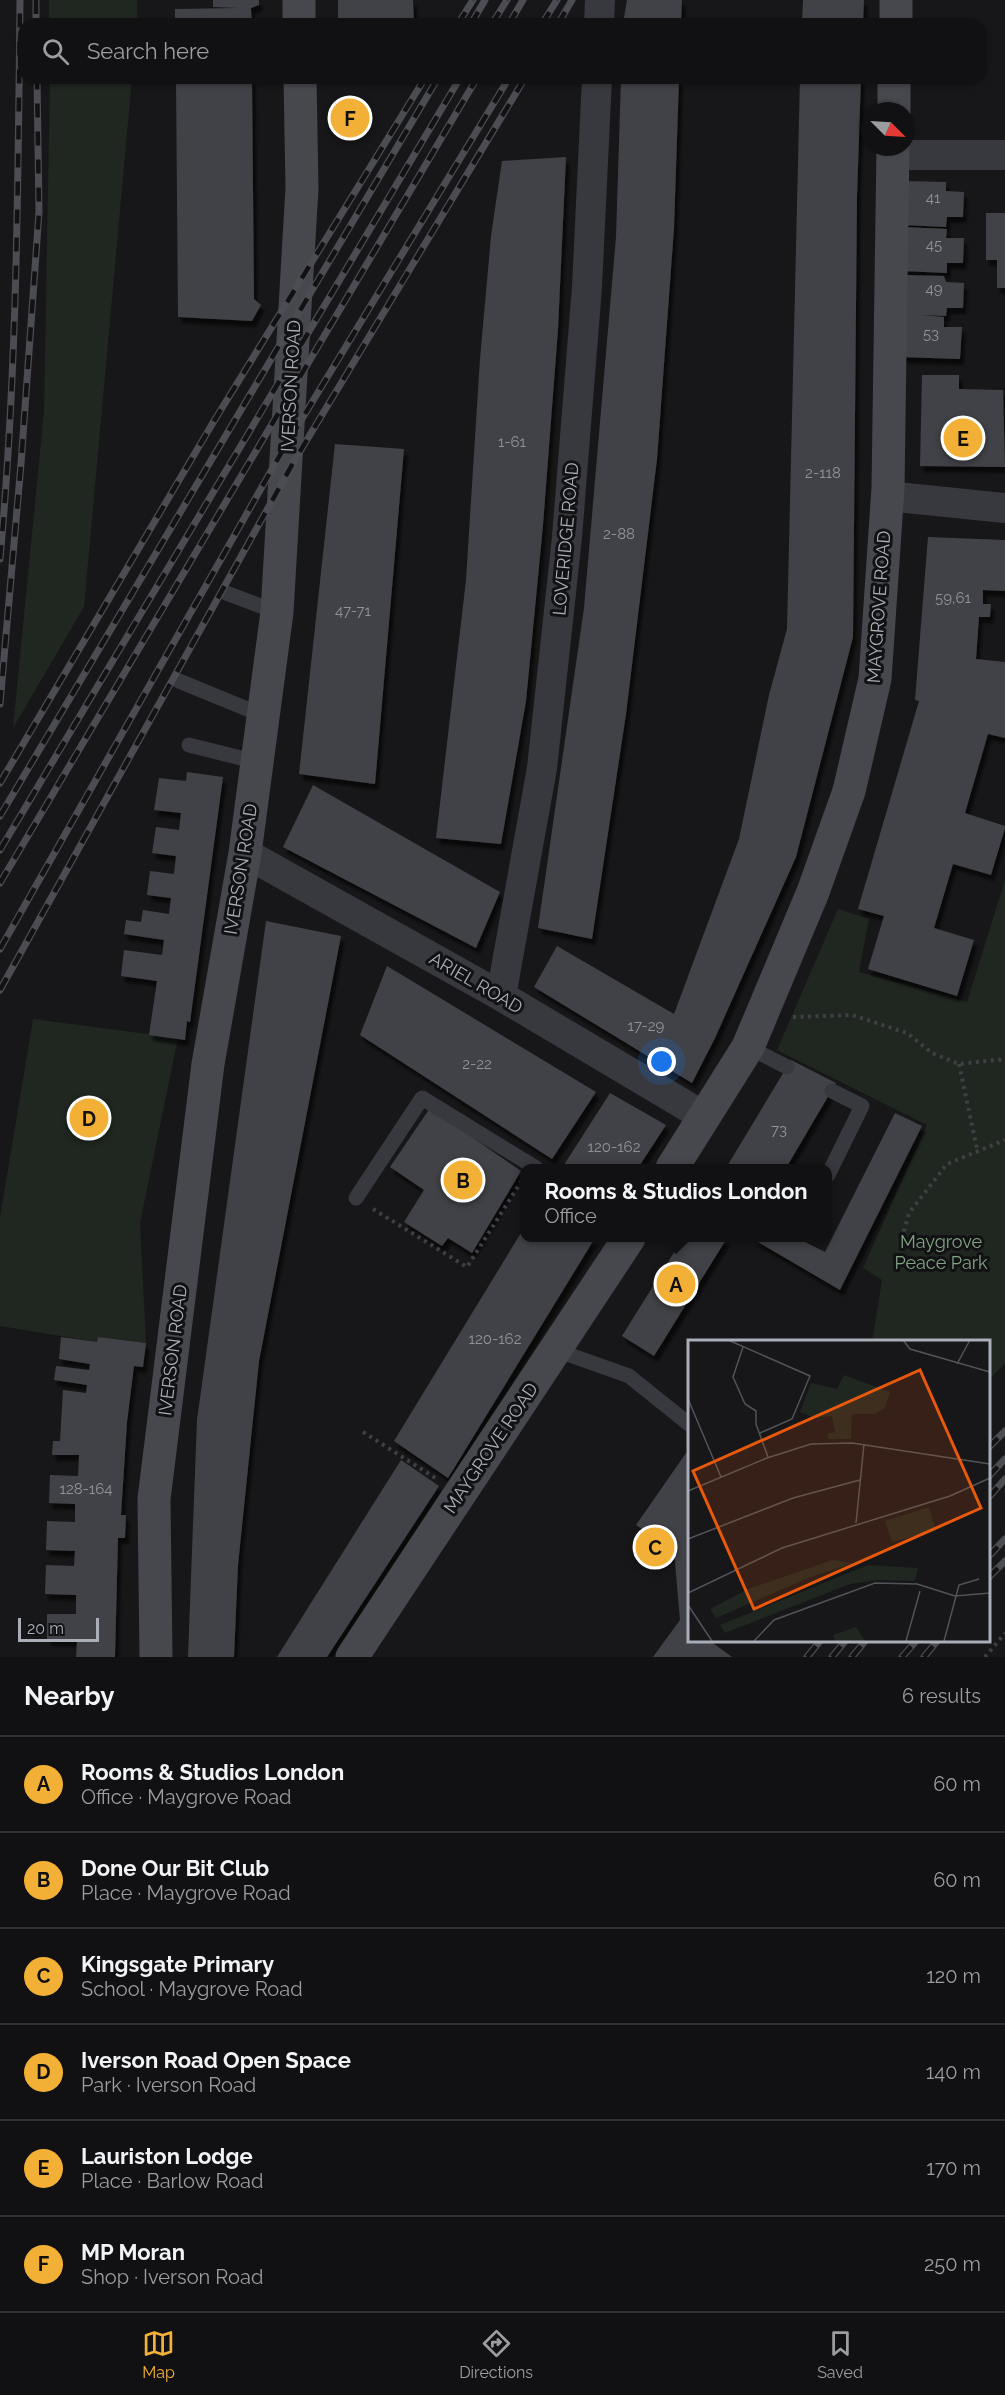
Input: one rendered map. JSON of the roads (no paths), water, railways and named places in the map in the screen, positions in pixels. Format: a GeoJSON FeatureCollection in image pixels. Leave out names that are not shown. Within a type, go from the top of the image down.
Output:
{"type":"FeatureCollection","features":[{"type":"Feature","properties":{"kind":"street"},"geometry":{"type":"LineString","coordinates":[[299,0],[299,18]]}},
{"type":"Feature","properties":{"kind":"street"},"geometry":{"type":"LineString","coordinates":[[599,18],[600,0]]}},
{"type":"Feature","properties":{"kind":"street"},"geometry":{"type":"LineString","coordinates":[[896,0],[896,18]]}},
{"type":"Feature","properties":{"kind":"street","name":"IVERSON ROAD"},"geometry":{"type":"LineString","coordinates":[[156,1657],[154,1499],[208,1064],[245,853],[277,612],[302,188],[300,84]]}},
{"type":"Feature","properties":{"kind":"street","name":"LOVERIDGE ROAD"},"geometry":{"type":"LineString","coordinates":[[501,996],[542,768],[566,549],[587,287],[597,84]]}},
{"type":"Feature","properties":{"kind":"street"},"geometry":{"type":"LineString","coordinates":[[894,84],[894,102]]}},
{"type":"Feature","properties":{"kind":"street"},"geometry":{"type":"LineString","coordinates":[[915,152],[1005,155]]}},
{"type":"Feature","properties":{"kind":"street","name":"MAYGROVE ROAD"},"geometry":{"type":"LineString","coordinates":[[675,1164],[748,1047],[813,892],[849,791],[875,679],[887,496],[893,156]]}},
{"type":"Feature","properties":{"kind":"street"},"geometry":{"type":"LineString","coordinates":[[887,496],[1005,508]]}},
{"type":"Feature","properties":{"kind":"street","name":"ARIEL ROAD"},"geometry":{"type":"LineString","coordinates":[[245,853],[501,996],[705,1116]]}},
{"type":"Feature","properties":{"kind":"street","name":"MAYGROVE ROAD"},"geometry":{"type":"LineString","coordinates":[[352,1657],[626,1242]]}},
{"type":"Feature","properties":{"kind":"lane"},"geometry":{"type":"LineString","coordinates":[[226,593],[277,612]]}},
{"type":"Feature","properties":{"kind":"lane"},"geometry":{"type":"LineString","coordinates":[[179,681],[262,715]]}},
{"type":"Feature","properties":{"kind":"lane"},"geometry":{"type":"LineString","coordinates":[[189,745],[257,762]]}},
{"type":"Feature","properties":{"kind":"lane"},"geometry":{"type":"LineString","coordinates":[[748,1047],[787,1067]]}},
{"type":"Feature","properties":{"kind":"lane"},"geometry":{"type":"LineString","coordinates":[[832,1091],[862,1106],[832,1167]]}},
{"type":"Feature","properties":{"kind":"lane"},"geometry":{"type":"LineString","coordinates":[[356,1198],[422,1098],[529,1164]]}},
{"type":"Feature","properties":{"kind":"lane"},"geometry":{"type":"LineString","coordinates":[[556,1350],[629,1377],[688,1423]]}},
{"type":"Feature","properties":{"kind":"railway"},"geometry":{"type":"LineString","coordinates":[[20,0],[20,18]]}},
{"type":"Feature","properties":{"kind":"railway"},"geometry":{"type":"LineString","coordinates":[[36,0],[36,18]]}},
{"type":"Feature","properties":{"kind":"railway"},"geometry":{"type":"LineString","coordinates":[[462,18],[473,0]]}},
{"type":"Feature","properties":{"kind":"railway"},"geometry":{"type":"LineString","coordinates":[[474,18],[485,0]]}},
{"type":"Feature","properties":{"kind":"railway"},"geometry":{"type":"LineString","coordinates":[[496,18],[507,0]]}},
{"type":"Feature","properties":{"kind":"railway"},"geometry":{"type":"LineString","coordinates":[[512,18],[523,0]]}},
{"type":"Feature","properties":{"kind":"railway"},"geometry":{"type":"LineString","coordinates":[[546,18],[557,0]]}},
{"type":"Feature","properties":{"kind":"railway"},"geometry":{"type":"LineString","coordinates":[[562,18],[572,0]]}},
{"type":"Feature","properties":{"kind":"railway"},"geometry":{"type":"LineString","coordinates":[[0,559],[13,349],[19,84]]}},
{"type":"Feature","properties":{"kind":"railway"},"geometry":{"type":"LineString","coordinates":[[0,704],[21,464],[39,212],[37,84]]}},
{"type":"Feature","properties":{"kind":"railway"},"geometry":{"type":"LineString","coordinates":[[0,783],[214,421],[421,84]]}},
{"type":"Feature","properties":{"kind":"railway"},"geometry":{"type":"LineString","coordinates":[[0,816],[434,84]]}},
{"type":"Feature","properties":{"kind":"railway"},"geometry":{"type":"LineString","coordinates":[[0,850],[456,84]]}},
{"type":"Feature","properties":{"kind":"railway"},"geometry":{"type":"LineString","coordinates":[[0,883],[473,84]]}},
{"type":"Feature","properties":{"kind":"railway"},"geometry":{"type":"LineString","coordinates":[[0,949],[280,455],[505,84]]}},
{"type":"Feature","properties":{"kind":"railway"},"geometry":{"type":"LineString","coordinates":[[0,990],[293,463],[521,84]]}},
{"type":"Feature","properties":{"kind":"railway"},"geometry":{"type":"LineString","coordinates":[[990,1446],[1005,1431]]}},
{"type":"Feature","properties":{"kind":"railway"},"geometry":{"type":"LineString","coordinates":[[990,1475],[1005,1459]]}},
{"type":"Feature","properties":{"kind":"railway"},"geometry":{"type":"LineString","coordinates":[[990,1496],[1005,1479]]}},
{"type":"Feature","properties":{"kind":"railway"},"geometry":{"type":"LineString","coordinates":[[990,1555],[1005,1539]]}},
{"type":"Feature","properties":{"kind":"railway"},"geometry":{"type":"LineString","coordinates":[[990,1576],[1005,1561]]}},
{"type":"Feature","properties":{"kind":"railway"},"geometry":{"type":"LineString","coordinates":[[807,1657],[819,1642]]}},
{"type":"Feature","properties":{"kind":"railway"},"geometry":{"type":"LineString","coordinates":[[832,1657],[844,1642]]}},
{"type":"Feature","properties":{"kind":"railway"},"geometry":{"type":"LineString","coordinates":[[852,1657],[864,1642]]}},
{"type":"Feature","properties":{"kind":"railway"},"geometry":{"type":"LineString","coordinates":[[902,1657],[915,1642]]}},
{"type":"Feature","properties":{"kind":"railway"},"geometry":{"type":"LineString","coordinates":[[924,1657],[936,1642]]}},
{"type":"Feature","properties":{"kind":"place","name":"MP Moran"},"geometry":{"type":"Point","coordinates":[350,118]}},
{"type":"Feature","properties":{"kind":"place","name":"Lauriston Lodge"},"geometry":{"type":"Point","coordinates":[963,438]}},
{"type":"Feature","properties":{"kind":"place","name":"Iverson Road Open Space"},"geometry":{"type":"Point","coordinates":[89,1118]}},
{"type":"Feature","properties":{"kind":"place","name":"Done Our Bit Club"},"geometry":{"type":"Point","coordinates":[463,1180]}},
{"type":"Feature","properties":{"kind":"place","name":"Rooms & Studios London"},"geometry":{"type":"Point","coordinates":[676,1284]}},
{"type":"Feature","properties":{"kind":"place","name":"Kingsgate Primary"},"geometry":{"type":"Point","coordinates":[655,1547]}},
{"type":"Feature","properties":{"kind":"park label","name":"Maygrove Peace Park"},"geometry":{"type":"Point","coordinates":[941,1252]}}]}
